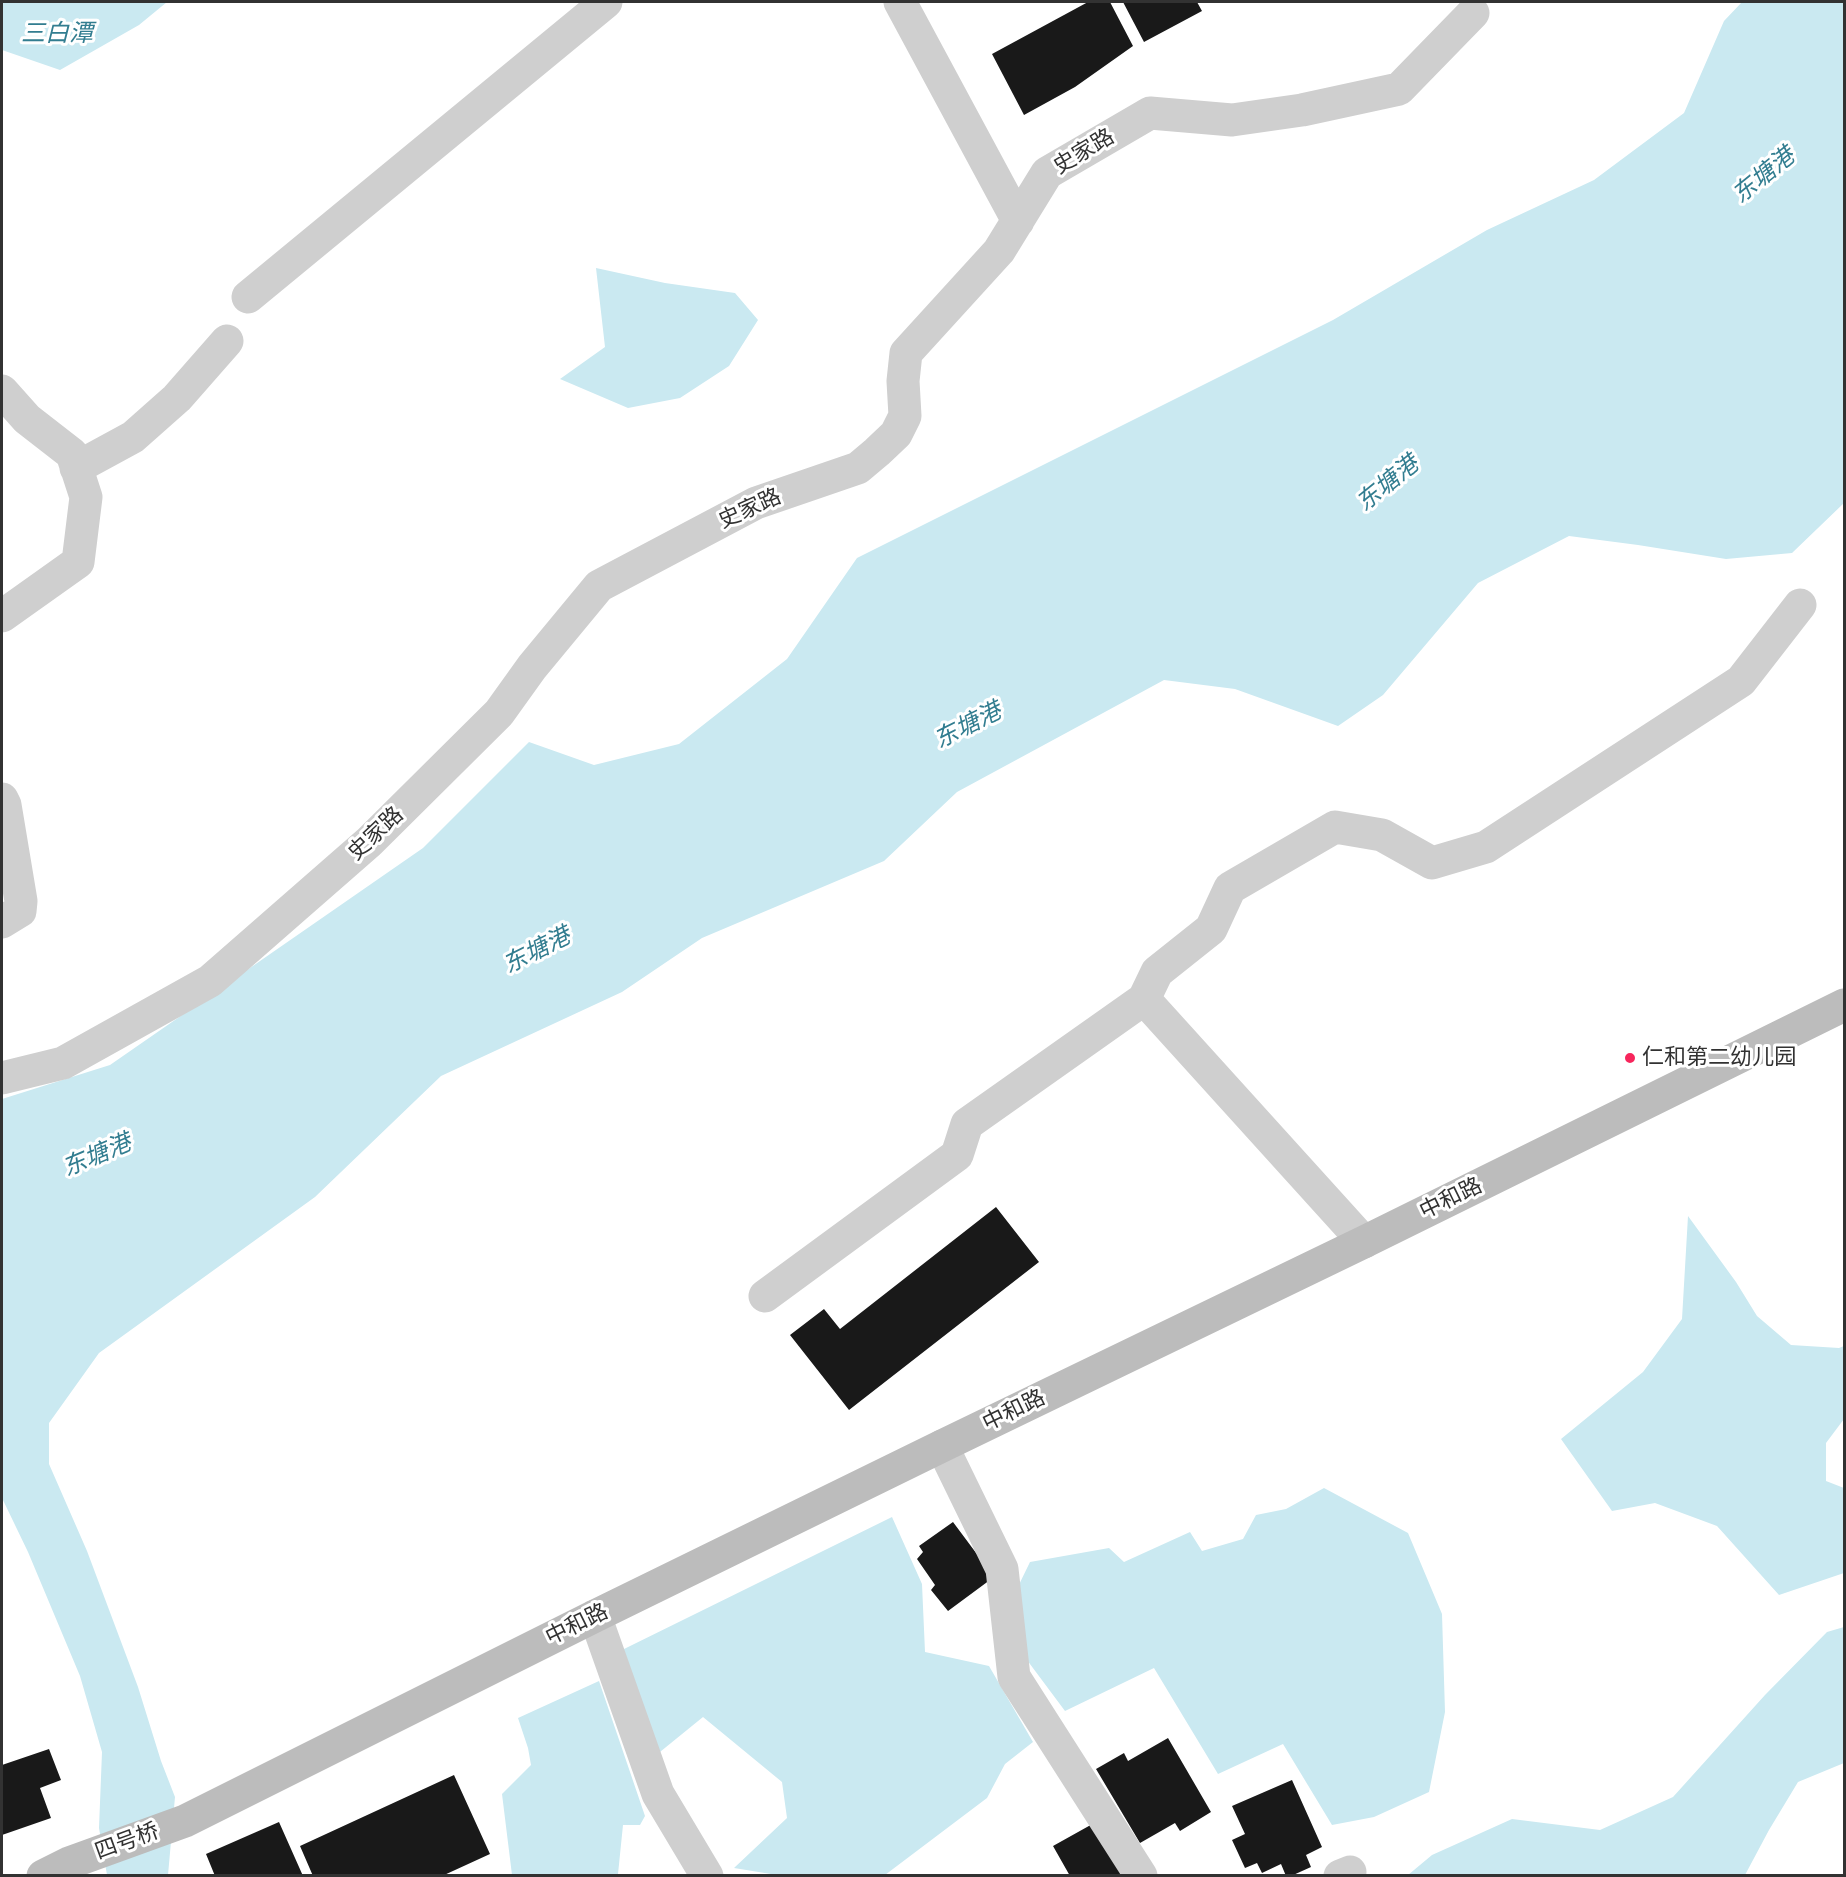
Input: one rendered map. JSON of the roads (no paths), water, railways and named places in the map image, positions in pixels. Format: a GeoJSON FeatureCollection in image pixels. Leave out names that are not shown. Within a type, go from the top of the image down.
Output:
{"type":"FeatureCollection","features":[{"type":"Feature","properties":{"kind":"street"},"geometry":{"type":"LineString","coordinates":[[248,297],[606,2]]}},
{"type":"Feature","properties":{"kind":"street"},"geometry":{"type":"LineString","coordinates":[[900,2],[1018,221]]}},
{"type":"Feature","properties":{"kind":"street","name":"史家路"},"geometry":{"type":"LineString","coordinates":[[2,1078],[63,1063],[210,981],[369,842],[499,713],[532,667],[599,586],[756,503],[858,468],[877,452],[896,434],[905,416],[903,381],[906,353],[999,251],[1047,173],[1150,113],[1232,120],[1302,110],[1399,89],[1473,13]]}},
{"type":"Feature","properties":{"kind":"street"},"geometry":{"type":"LineString","coordinates":[[76,468],[133,437],[177,398],[227,341]]}},
{"type":"Feature","properties":{"kind":"street"},"geometry":{"type":"LineString","coordinates":[[2,391],[27,419],[72,454],[86,497],[78,562],[2,616]]}},
{"type":"Feature","properties":{"kind":"street"},"geometry":{"type":"LineString","coordinates":[[765,1296],[957,1155],[967,1124],[1144,999],[1157,972],[1211,929],[1230,888],[1335,827],[1382,835],[1432,863],[1486,847],[1741,681],[1800,605]]}},
{"type":"Feature","properties":{"kind":"street"},"geometry":{"type":"LineString","coordinates":[[2,799],[5,805],[21,901],[20,911],[2,922]]}},
{"type":"Feature","properties":{"kind":"street"},"geometry":{"type":"LineString","coordinates":[[1144,999],[1364,1242]]}},
{"type":"Feature","properties":{"kind":"street","name":"中和路"},"geometry":{"type":"LineString","coordinates":[[185,1821],[595,1616],[1845,1005]]}},
{"type":"Feature","properties":{"kind":"street"},"geometry":{"type":"LineString","coordinates":[[942,1446],[1002,1569],[1014,1677],[1141,1875]]}},
{"type":"Feature","properties":{"kind":"street"},"geometry":{"type":"LineString","coordinates":[[595,1616],[658,1794],[707,1875]]}},
{"type":"Feature","properties":{"kind":"street","name":"四号桥"},"geometry":{"type":"LineString","coordinates":[[56,1869],[185,1821]]}},
{"type":"Feature","properties":{"kind":"water","name":"三白潭"},"geometry":{"type":"Polygon","coordinates":[[[2,2],[167,2],[139,25],[60,70],[2,50],[2,2]]]}},
{"type":"Feature","properties":{"kind":"water","name":"东塘港"},"geometry":{"type":"Polygon","coordinates":[[[1742,2],[1844,2],[1844,503],[1792,553],[1726,559],[1569,536],[1478,583],[1383,695],[1338,726],[1235,689],[1164,680],[957,792],[884,861],[702,938],[622,992],[441,1076],[315,1197],[99,1353],[49,1423],[49,1464],[87,1551],[138,1687],[175,1797],[168,1875],[107,1875],[99,1828],[102,1752],[80,1676],[28,1552],[2,1498],[2,1099],[110,1065],[423,848],[529,742],[594,765],[679,744],[787,659],[857,558],[1333,320],[1487,230],[1594,180],[1684,113],[1724,21],[1742,2]]]}},
{"type":"Feature","properties":{"kind":"water"},"geometry":{"type":"Polygon","coordinates":[[[596,268],[665,283],[735,293],[758,320],[729,366],[680,398],[628,408],[560,379],[605,347],[596,268]]]}},
{"type":"Feature","properties":{"kind":"water"},"geometry":{"type":"Polygon","coordinates":[[[1688,1216],[1736,1282],[1757,1316],[1791,1345],[1839,1348],[1844,1346],[1844,1419],[1826,1443],[1826,1481],[1844,1488],[1844,1573],[1779,1595],[1717,1526],[1655,1503],[1612,1511],[1561,1439],[1643,1372],[1682,1319],[1688,1216]]]}},
{"type":"Feature","properties":{"kind":"water"},"geometry":{"type":"Polygon","coordinates":[[[1324,1488],[1408,1533],[1442,1614],[1445,1712],[1429,1792],[1374,1817],[1332,1825],[1283,1744],[1218,1774],[1154,1668],[1065,1711],[1021,1652],[1012,1599],[1030,1562],[1109,1548],[1124,1562],[1190,1532],[1202,1551],[1243,1539],[1256,1515],[1286,1509],[1324,1488]]]}},
{"type":"Feature","properties":{"kind":"water"},"geometry":{"type":"Polygon","coordinates":[[[892,1517],[922,1584],[925,1652],[989,1666],[1033,1742],[1005,1764],[987,1798],[885,1875],[777,1875],[734,1868],[787,1818],[782,1782],[703,1717],[655,1756],[622,1650],[892,1517]]]}},
{"type":"Feature","properties":{"kind":"water"},"geometry":{"type":"Polygon","coordinates":[[[1844,1627],[1844,1763],[1798,1782],[1745,1875],[1408,1875],[1432,1855],[1512,1819],[1600,1830],[1673,1797],[1765,1695],[1827,1632],[1844,1627]]]}},
{"type":"Feature","properties":{"kind":"water"},"geometry":{"type":"Polygon","coordinates":[[[599,1681],[645,1816],[640,1825],[623,1825],[618,1874],[512,1875],[502,1794],[531,1765],[518,1718],[599,1681]]]}},
{"type":"Feature","properties":{"kind":"place","name":"仁和第二幼儿园"},"geometry":{"type":"Point","coordinates":[1630,1058]}}]}
